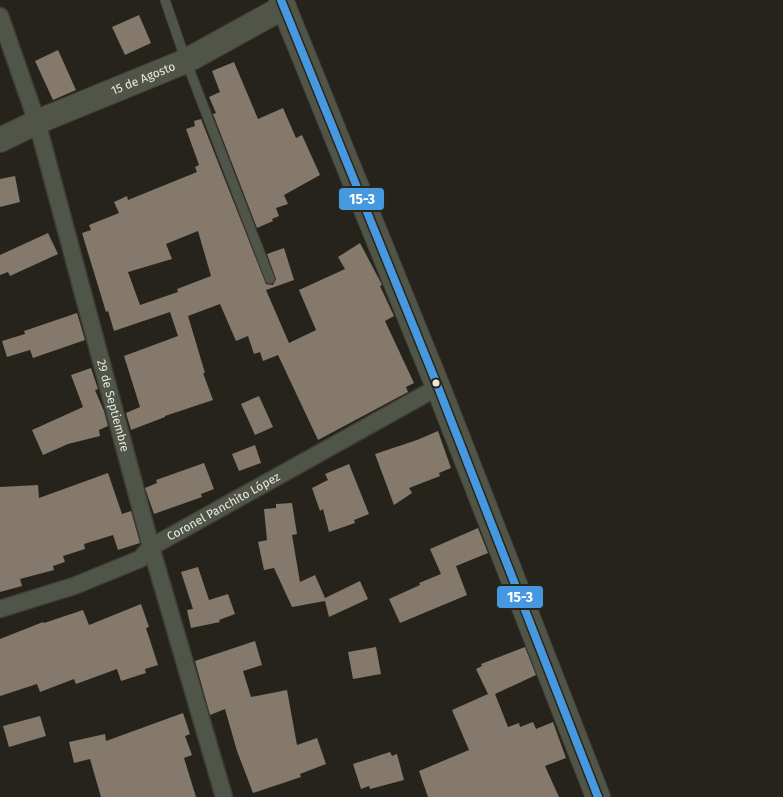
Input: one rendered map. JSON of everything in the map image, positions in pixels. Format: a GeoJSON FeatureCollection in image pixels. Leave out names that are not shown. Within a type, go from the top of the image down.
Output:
{"type":"FeatureCollection","features":[{"type":"Feature","properties":{"kind":"main road","name":"15 de Agosto"},"geometry":{"type":"LineString","coordinates":[[0,140],[37,122],[186,61],[282,4]]}},
{"type":"Feature","properties":{"kind":"main road"},"geometry":{"type":"LineString","coordinates":[[282,4],[438,387],[598,797]]}},
{"type":"Feature","properties":{"kind":"street","name":"29 de Septiembre"},"geometry":{"type":"LineString","coordinates":[[0,16],[37,122],[152,548],[224,797]]}},
{"type":"Feature","properties":{"kind":"street","name":"Coronel Panchito López"},"geometry":{"type":"LineString","coordinates":[[0,609],[74,586],[140,558],[152,548],[438,387]]}},
{"type":"Feature","properties":{"kind":"lane"},"geometry":{"type":"LineString","coordinates":[[165,0],[186,61],[270,279]]}},
{"type":"Feature","properties":{"kind":"building"},"geometry":{"type":"Polygon","coordinates":[[[139,15],[151,43],[125,55],[112,27],[139,15]]]}},
{"type":"Feature","properties":{"kind":"building"},"geometry":{"type":"Polygon","coordinates":[[[58,50],[76,90],[53,100],[35,61],[58,50]]]}},
{"type":"Feature","properties":{"kind":"building"},"geometry":{"type":"Polygon","coordinates":[[[234,62],[258,119],[283,108],[296,138],[302,135],[320,175],[284,195],[288,204],[276,208],[279,216],[272,219],[273,221],[257,228],[213,114],[216,113],[209,97],[220,92],[212,71],[234,62]]]}},
{"type":"Feature","properties":{"kind":"building"},"geometry":{"type":"Polygon","coordinates":[[[201,119],[266,284],[273,285],[276,279],[267,254],[284,248],[294,280],[266,290],[289,343],[316,330],[299,290],[345,269],[338,257],[360,243],[382,285],[380,286],[394,316],[385,321],[414,383],[406,387],[408,392],[318,440],[278,355],[263,361],[260,352],[254,354],[248,336],[236,341],[220,304],[188,316],[205,373],[203,373],[213,400],[131,430],[126,413],[140,407],[124,356],[178,336],[170,312],[114,331],[108,311],[106,312],[82,233],[91,230],[89,225],[119,213],[114,202],[127,196],[128,200],[197,172],[195,167],[199,165],[186,129],[195,126],[194,121],[201,119]],[[198,231],[166,244],[172,259],[128,272],[140,305],[178,292],[177,289],[211,276],[198,231]]]}},
{"type":"Feature","properties":{"kind":"building"},"geometry":{"type":"Polygon","coordinates":[[[15,176],[20,202],[0,207],[0,179],[15,176]]]}},
{"type":"Feature","properties":{"kind":"building"},"geometry":{"type":"Polygon","coordinates":[[[48,233],[58,254],[10,276],[8,272],[0,275],[0,255],[48,233]]]}},
{"type":"Feature","properties":{"kind":"building"},"geometry":{"type":"Polygon","coordinates":[[[77,313],[85,340],[33,358],[30,350],[7,357],[2,341],[25,334],[24,331],[77,313]]]}},
{"type":"Feature","properties":{"kind":"building"},"geometry":{"type":"Polygon","coordinates":[[[91,368],[98,389],[95,390],[108,426],[99,430],[100,436],[68,444],[43,455],[32,430],[83,407],[71,375],[91,368]]]}},
{"type":"Feature","properties":{"kind":"building"},"geometry":{"type":"Polygon","coordinates":[[[259,396],[273,427],[255,435],[241,404],[259,396]]]}},
{"type":"Feature","properties":{"kind":"building"},"geometry":{"type":"Polygon","coordinates":[[[438,431],[451,468],[439,473],[440,476],[409,488],[412,493],[394,505],[375,454],[438,431]]]}},
{"type":"Feature","properties":{"kind":"building"},"geometry":{"type":"Polygon","coordinates":[[[255,445],[261,463],[239,471],[232,454],[255,445]]]}},
{"type":"Feature","properties":{"kind":"building"},"geometry":{"type":"Polygon","coordinates":[[[204,463],[214,489],[201,494],[202,497],[154,514],[145,488],[157,483],[156,480],[204,463]]]}},
{"type":"Feature","properties":{"kind":"building"},"geometry":{"type":"Polygon","coordinates":[[[349,464],[369,514],[354,520],[355,523],[329,532],[323,509],[320,511],[312,488],[328,480],[325,474],[349,464]]]}},
{"type":"Feature","properties":{"kind":"building"},"geometry":{"type":"Polygon","coordinates":[[[108,473],[122,514],[131,511],[140,543],[118,550],[113,535],[84,544],[85,549],[63,556],[65,562],[53,566],[54,570],[20,579],[22,586],[0,592],[0,487],[38,485],[39,498],[108,473]]]}},
{"type":"Feature","properties":{"kind":"building"},"geometry":{"type":"Polygon","coordinates":[[[292,503],[297,534],[292,535],[300,582],[315,575],[325,598],[360,581],[368,599],[329,617],[325,601],[292,607],[274,568],[264,570],[258,542],[267,540],[264,509],[276,508],[276,504],[292,503]]]}},
{"type":"Feature","properties":{"kind":"building"},"geometry":{"type":"Polygon","coordinates":[[[478,528],[488,553],[456,566],[467,595],[400,623],[389,599],[441,574],[430,549],[478,528]]]}},
{"type":"Feature","properties":{"kind":"building"},"geometry":{"type":"Polygon","coordinates":[[[198,567],[209,600],[228,594],[235,614],[219,620],[220,622],[191,628],[187,610],[193,609],[181,572],[198,567]]]}},
{"type":"Feature","properties":{"kind":"building"},"geometry":{"type":"Polygon","coordinates":[[[141,604],[149,627],[146,628],[158,665],[145,669],[146,673],[121,681],[117,669],[76,684],[74,679],[40,692],[37,684],[0,696],[0,639],[43,622],[83,610],[89,625],[141,604]]]}},
{"type":"Feature","properties":{"kind":"building"},"geometry":{"type":"Polygon","coordinates":[[[255,641],[262,665],[243,671],[251,697],[287,690],[297,745],[317,738],[326,764],[300,774],[301,777],[253,793],[237,751],[225,709],[210,715],[195,661],[255,641]]]}},
{"type":"Feature","properties":{"kind":"building"},"geometry":{"type":"Polygon","coordinates":[[[376,647],[381,674],[353,679],[348,652],[376,647]]]}},
{"type":"Feature","properties":{"kind":"building"},"geometry":{"type":"Polygon","coordinates":[[[525,647],[536,675],[495,694],[508,727],[519,723],[520,727],[533,722],[536,729],[553,722],[566,758],[545,766],[559,797],[428,797],[419,771],[469,750],[452,710],[488,694],[476,669],[482,666],[481,664],[525,647]]]}},
{"type":"Feature","properties":{"kind":"building"},"geometry":{"type":"Polygon","coordinates":[[[183,713],[190,734],[185,736],[192,755],[184,758],[196,797],[101,797],[90,759],[74,763],[69,742],[105,734],[106,741],[183,713]]]}},
{"type":"Feature","properties":{"kind":"building"},"geometry":{"type":"Polygon","coordinates":[[[40,716],[46,736],[9,747],[3,726],[40,716]]]}},
{"type":"Feature","properties":{"kind":"building"},"geometry":{"type":"Polygon","coordinates":[[[390,752],[392,756],[397,754],[404,780],[370,789],[369,786],[361,789],[353,764],[390,752]]]}},
{"type":"Feature","properties":{"kind":"transit line","name":"15-3"},"geometry":{"type":"LineString","coordinates":[[281,0],[438,387],[598,797]]}}]}
